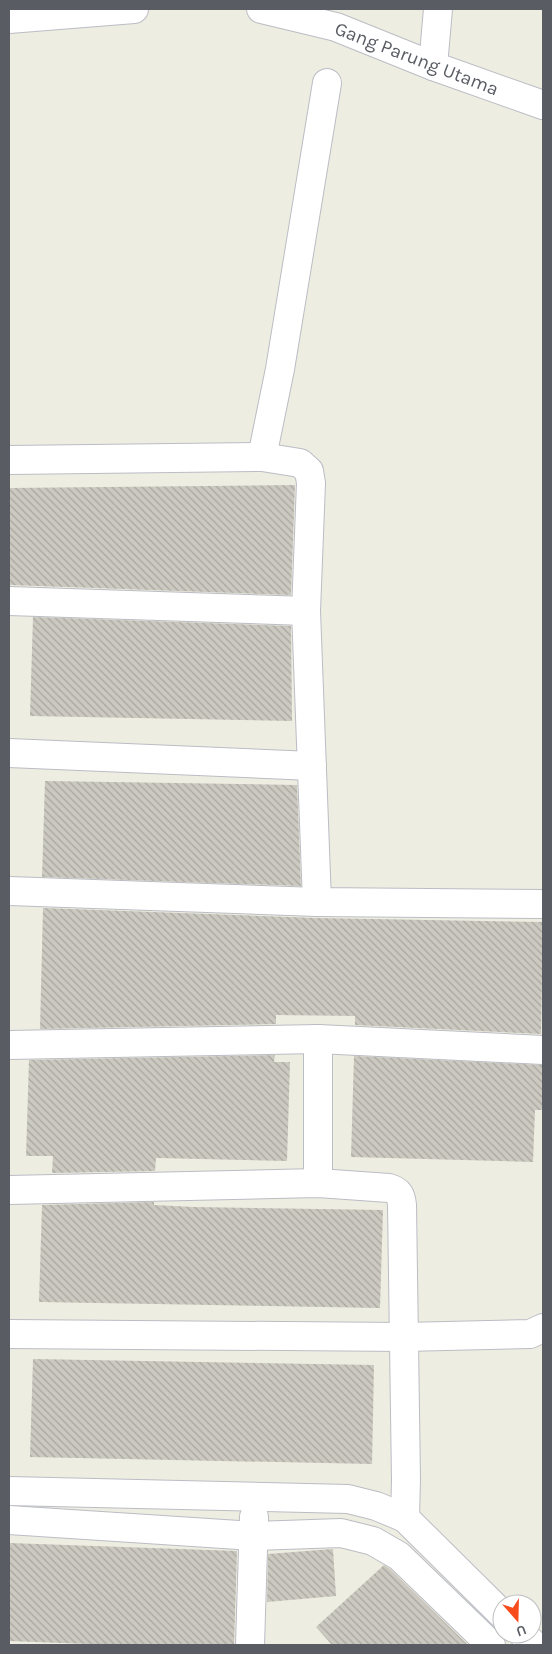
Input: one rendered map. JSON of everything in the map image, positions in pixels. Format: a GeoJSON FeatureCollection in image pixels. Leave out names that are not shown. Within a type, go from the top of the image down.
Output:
{"type":"FeatureCollection","features":[{"type":"Feature","properties":{"kind":"street"},"geometry":{"type":"LineString","coordinates":[[9,19],[134,9]]}},
{"type":"Feature","properties":{"kind":"street","name":"Gang Parung Utama"},"geometry":{"type":"LineString","coordinates":[[261,9],[336,27],[433,66],[543,105]]}},
{"type":"Feature","properties":{"kind":"street"},"geometry":{"type":"LineString","coordinates":[[433,66],[438,9]]}},
{"type":"Feature","properties":{"kind":"street"},"geometry":{"type":"LineString","coordinates":[[262,457],[280,369],[327,83]]}},
{"type":"Feature","properties":{"kind":"street"},"geometry":{"type":"LineString","coordinates":[[9,460],[262,457],[300,463],[309,471],[311,482],[306,611],[317,902]]}},
{"type":"Feature","properties":{"kind":"street"},"geometry":{"type":"LineString","coordinates":[[9,601],[306,611]]}},
{"type":"Feature","properties":{"kind":"street"},"geometry":{"type":"LineString","coordinates":[[9,753],[312,766]]}},
{"type":"Feature","properties":{"kind":"street"},"geometry":{"type":"LineString","coordinates":[[9,891],[317,902],[543,904]]}},
{"type":"Feature","properties":{"kind":"street"},"geometry":{"type":"LineString","coordinates":[[318,1039],[318,1183]]}},
{"type":"Feature","properties":{"kind":"street"},"geometry":{"type":"LineString","coordinates":[[9,1045],[318,1039],[543,1050]]}},
{"type":"Feature","properties":{"kind":"street"},"geometry":{"type":"LineString","coordinates":[[9,1190],[318,1183],[389,1188],[397,1191],[401,1196],[405,1518]]}},
{"type":"Feature","properties":{"kind":"street"},"geometry":{"type":"LineString","coordinates":[[9,1334],[404,1337],[530,1334],[543,1328]]}},
{"type":"Feature","properties":{"kind":"street"},"geometry":{"type":"LineString","coordinates":[[9,1491],[348,1499],[376,1506],[405,1518],[492,1604]]}},
{"type":"Feature","properties":{"kind":"street"},"geometry":{"type":"LineString","coordinates":[[250,1645],[255,1498]]}},
{"type":"Feature","properties":{"kind":"street"},"geometry":{"type":"LineString","coordinates":[[9,1520],[254,1536],[341,1533],[373,1541],[399,1556],[491,1645]]}},
{"type":"Feature","properties":{"kind":"building"},"geometry":{"type":"Polygon","coordinates":[[[295,485],[291,595],[10,585],[10,488],[295,485]]]}},
{"type":"Feature","properties":{"kind":"building"},"geometry":{"type":"Polygon","coordinates":[[[33,617],[291,626],[292,721],[30,716],[33,617]]]}},
{"type":"Feature","properties":{"kind":"building"},"geometry":{"type":"Polygon","coordinates":[[[45,781],[297,785],[301,886],[42,877],[45,781]]]}},
{"type":"Feature","properties":{"kind":"building"},"geometry":{"type":"Polygon","coordinates":[[[43,908],[317,918],[543,922],[541,1034],[355,1025],[355,1016],[276,1015],[276,1024],[40,1029],[43,908]]]}},
{"type":"Feature","properties":{"kind":"building"},"geometry":{"type":"Polygon","coordinates":[[[275,1055],[274,1062],[290,1062],[287,1161],[156,1158],[155,1171],[52,1173],[53,1156],[26,1156],[29,1060],[275,1055]]]}},
{"type":"Feature","properties":{"kind":"building"},"geometry":{"type":"Polygon","coordinates":[[[354,1056],[543,1065],[543,1110],[535,1110],[533,1162],[351,1157],[354,1056]]]}},
{"type":"Feature","properties":{"kind":"building"},"geometry":{"type":"Polygon","coordinates":[[[154,1202],[154,1205],[193,1207],[383,1210],[380,1308],[39,1302],[42,1205],[154,1202]]]}},
{"type":"Feature","properties":{"kind":"building"},"geometry":{"type":"Polygon","coordinates":[[[33,1359],[374,1365],[372,1464],[30,1457],[33,1359]]]}},
{"type":"Feature","properties":{"kind":"building"},"geometry":{"type":"Polygon","coordinates":[[[9,1543],[237,1551],[234,1645],[115,1645],[9,1641],[9,1543]]]}},
{"type":"Feature","properties":{"kind":"building"},"geometry":{"type":"Polygon","coordinates":[[[333,1549],[336,1596],[267,1602],[268,1554],[333,1549]]]}},
{"type":"Feature","properties":{"kind":"building"},"geometry":{"type":"Polygon","coordinates":[[[384,1565],[468,1645],[332,1645],[316,1627],[384,1565]]]}}]}
